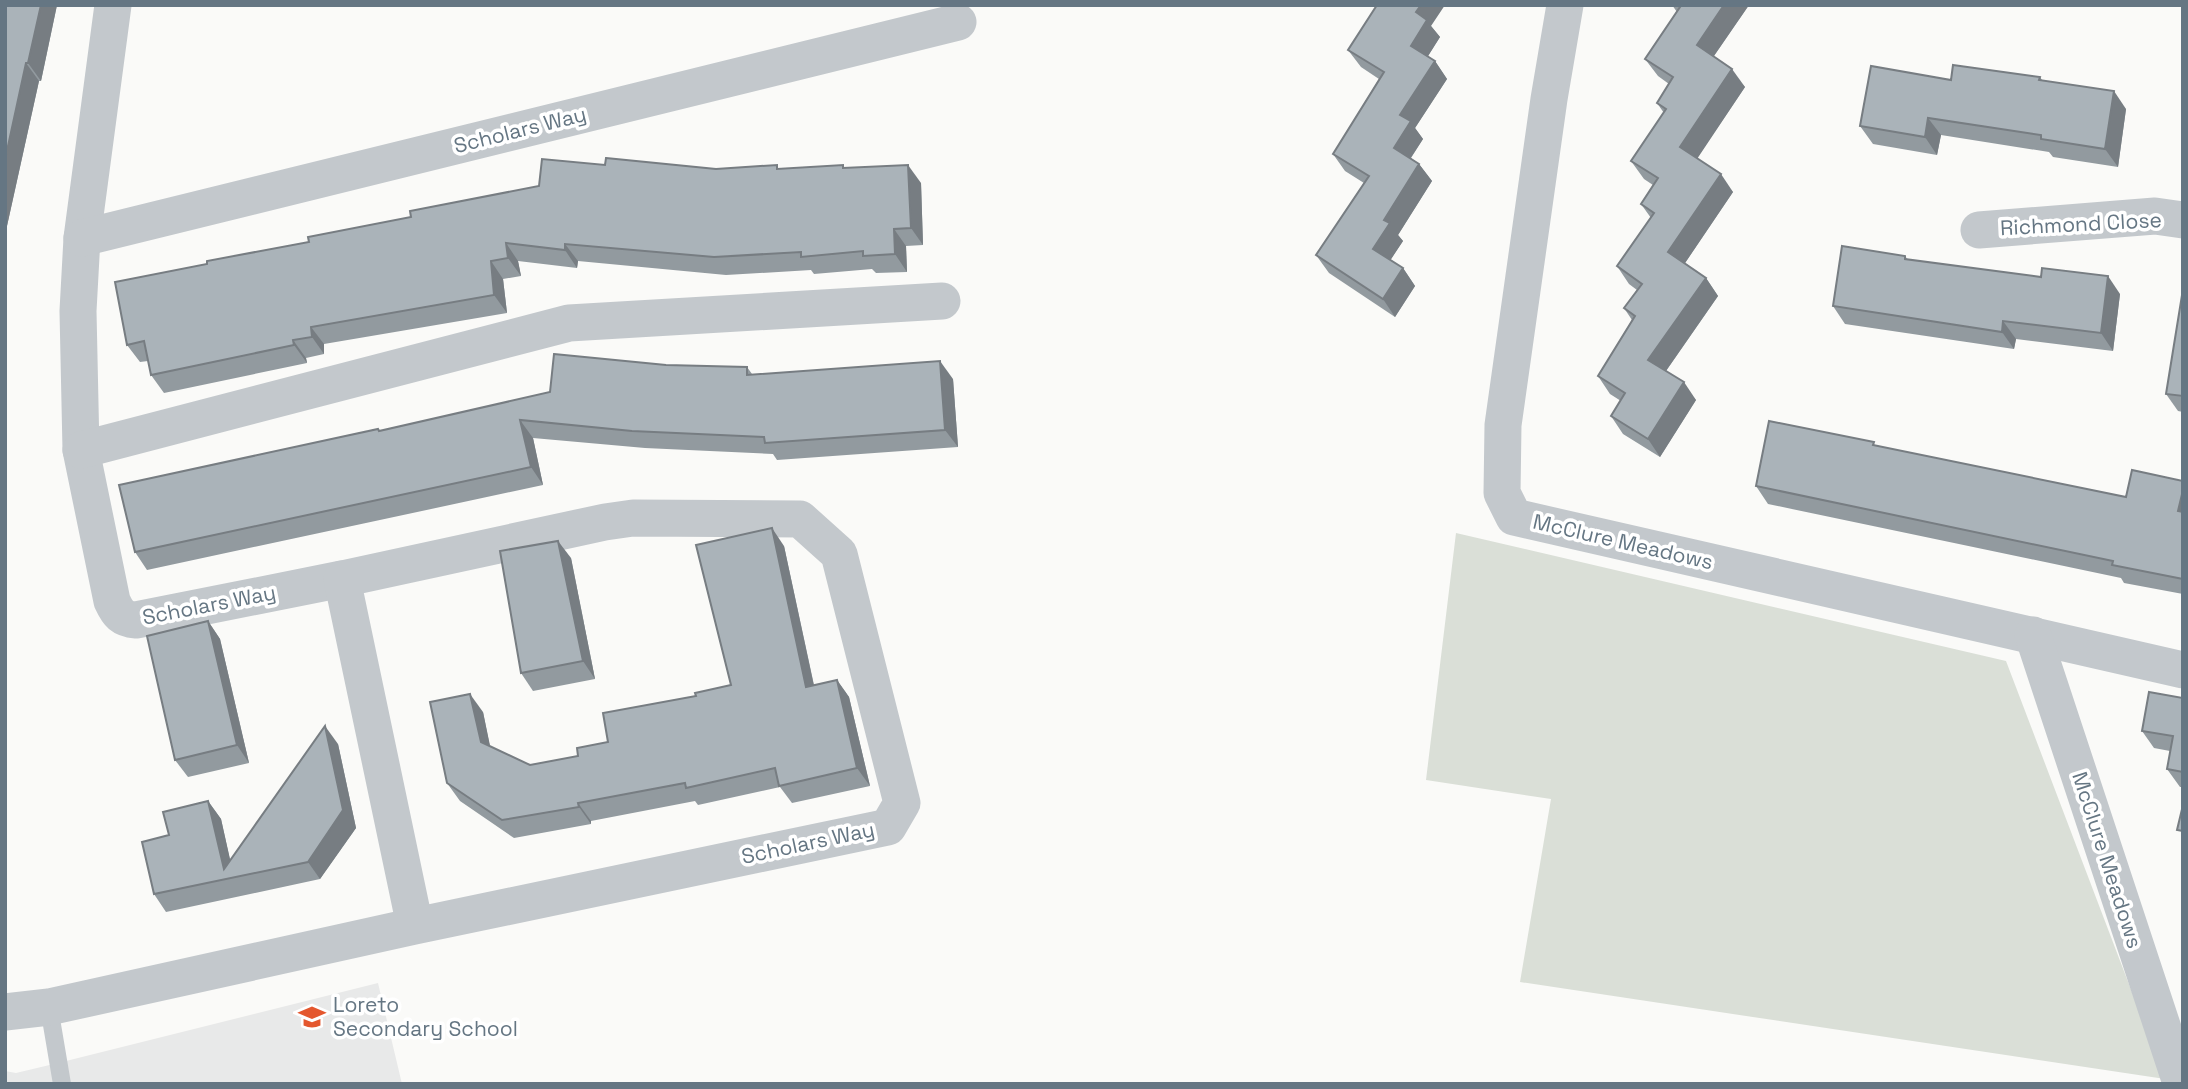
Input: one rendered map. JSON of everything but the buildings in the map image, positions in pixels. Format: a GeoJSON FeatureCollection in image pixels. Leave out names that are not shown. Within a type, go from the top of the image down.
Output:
{"type":"FeatureCollection","features":[{"type":"Feature","properties":{"kind":"street","name":"Scholars Way"},"geometry":{"type":"LineString","coordinates":[[5,1012],[50,1007],[415,926],[888,827],[902,803],[839,554],[800,519],[633,519],[605,522],[136,620],[125,619],[117,613],[112,601],[81,450],[78,311],[82,238],[113,5]]}},
{"type":"Feature","properties":{"kind":"street","name":"McClure Meadows"},"geometry":{"type":"LineString","coordinates":[[1565,5],[1549,99],[1503,425],[1502,494],[1514,517],[2183,670]]}},
{"type":"Feature","properties":{"kind":"street","name":"Scholars Way"},"geometry":{"type":"LineString","coordinates":[[82,238],[958,22]]}},
{"type":"Feature","properties":{"kind":"street","name":"Richmond Close"},"geometry":{"type":"LineString","coordinates":[[1979,230],[2155,216],[2183,220]]}},
{"type":"Feature","properties":{"kind":"street"},"geometry":{"type":"LineString","coordinates":[[81,450],[569,323],[942,301]]}},
{"type":"Feature","properties":{"kind":"street"},"geometry":{"type":"LineString","coordinates":[[342,579],[415,926]]}},
{"type":"Feature","properties":{"kind":"street","name":"McClure Meadows"},"geometry":{"type":"LineString","coordinates":[[2033,635],[2183,1083]]}},
{"type":"Feature","properties":{"kind":"lane"},"geometry":{"type":"LineString","coordinates":[[50,1007],[62,1084]]}},
{"type":"Feature","properties":{"kind":"shaded area"},"geometry":{"type":"Polygon","coordinates":[[[1456,533],[2006,661],[2165,1079],[1520,982],[1551,799],[1426,780],[1456,533]]]}},
{"type":"Feature","properties":{"kind":"shaded area","name":"Loreto Secondary School"},"geometry":{"type":"Polygon","coordinates":[[[378,983],[402,1084],[5,1084],[5,1071],[16,1073],[378,983]]]}},
{"type":"Feature","properties":{"kind":"place","name":"Loreto Secondary School"},"geometry":{"type":"Point","coordinates":[312,1017]}}]}
